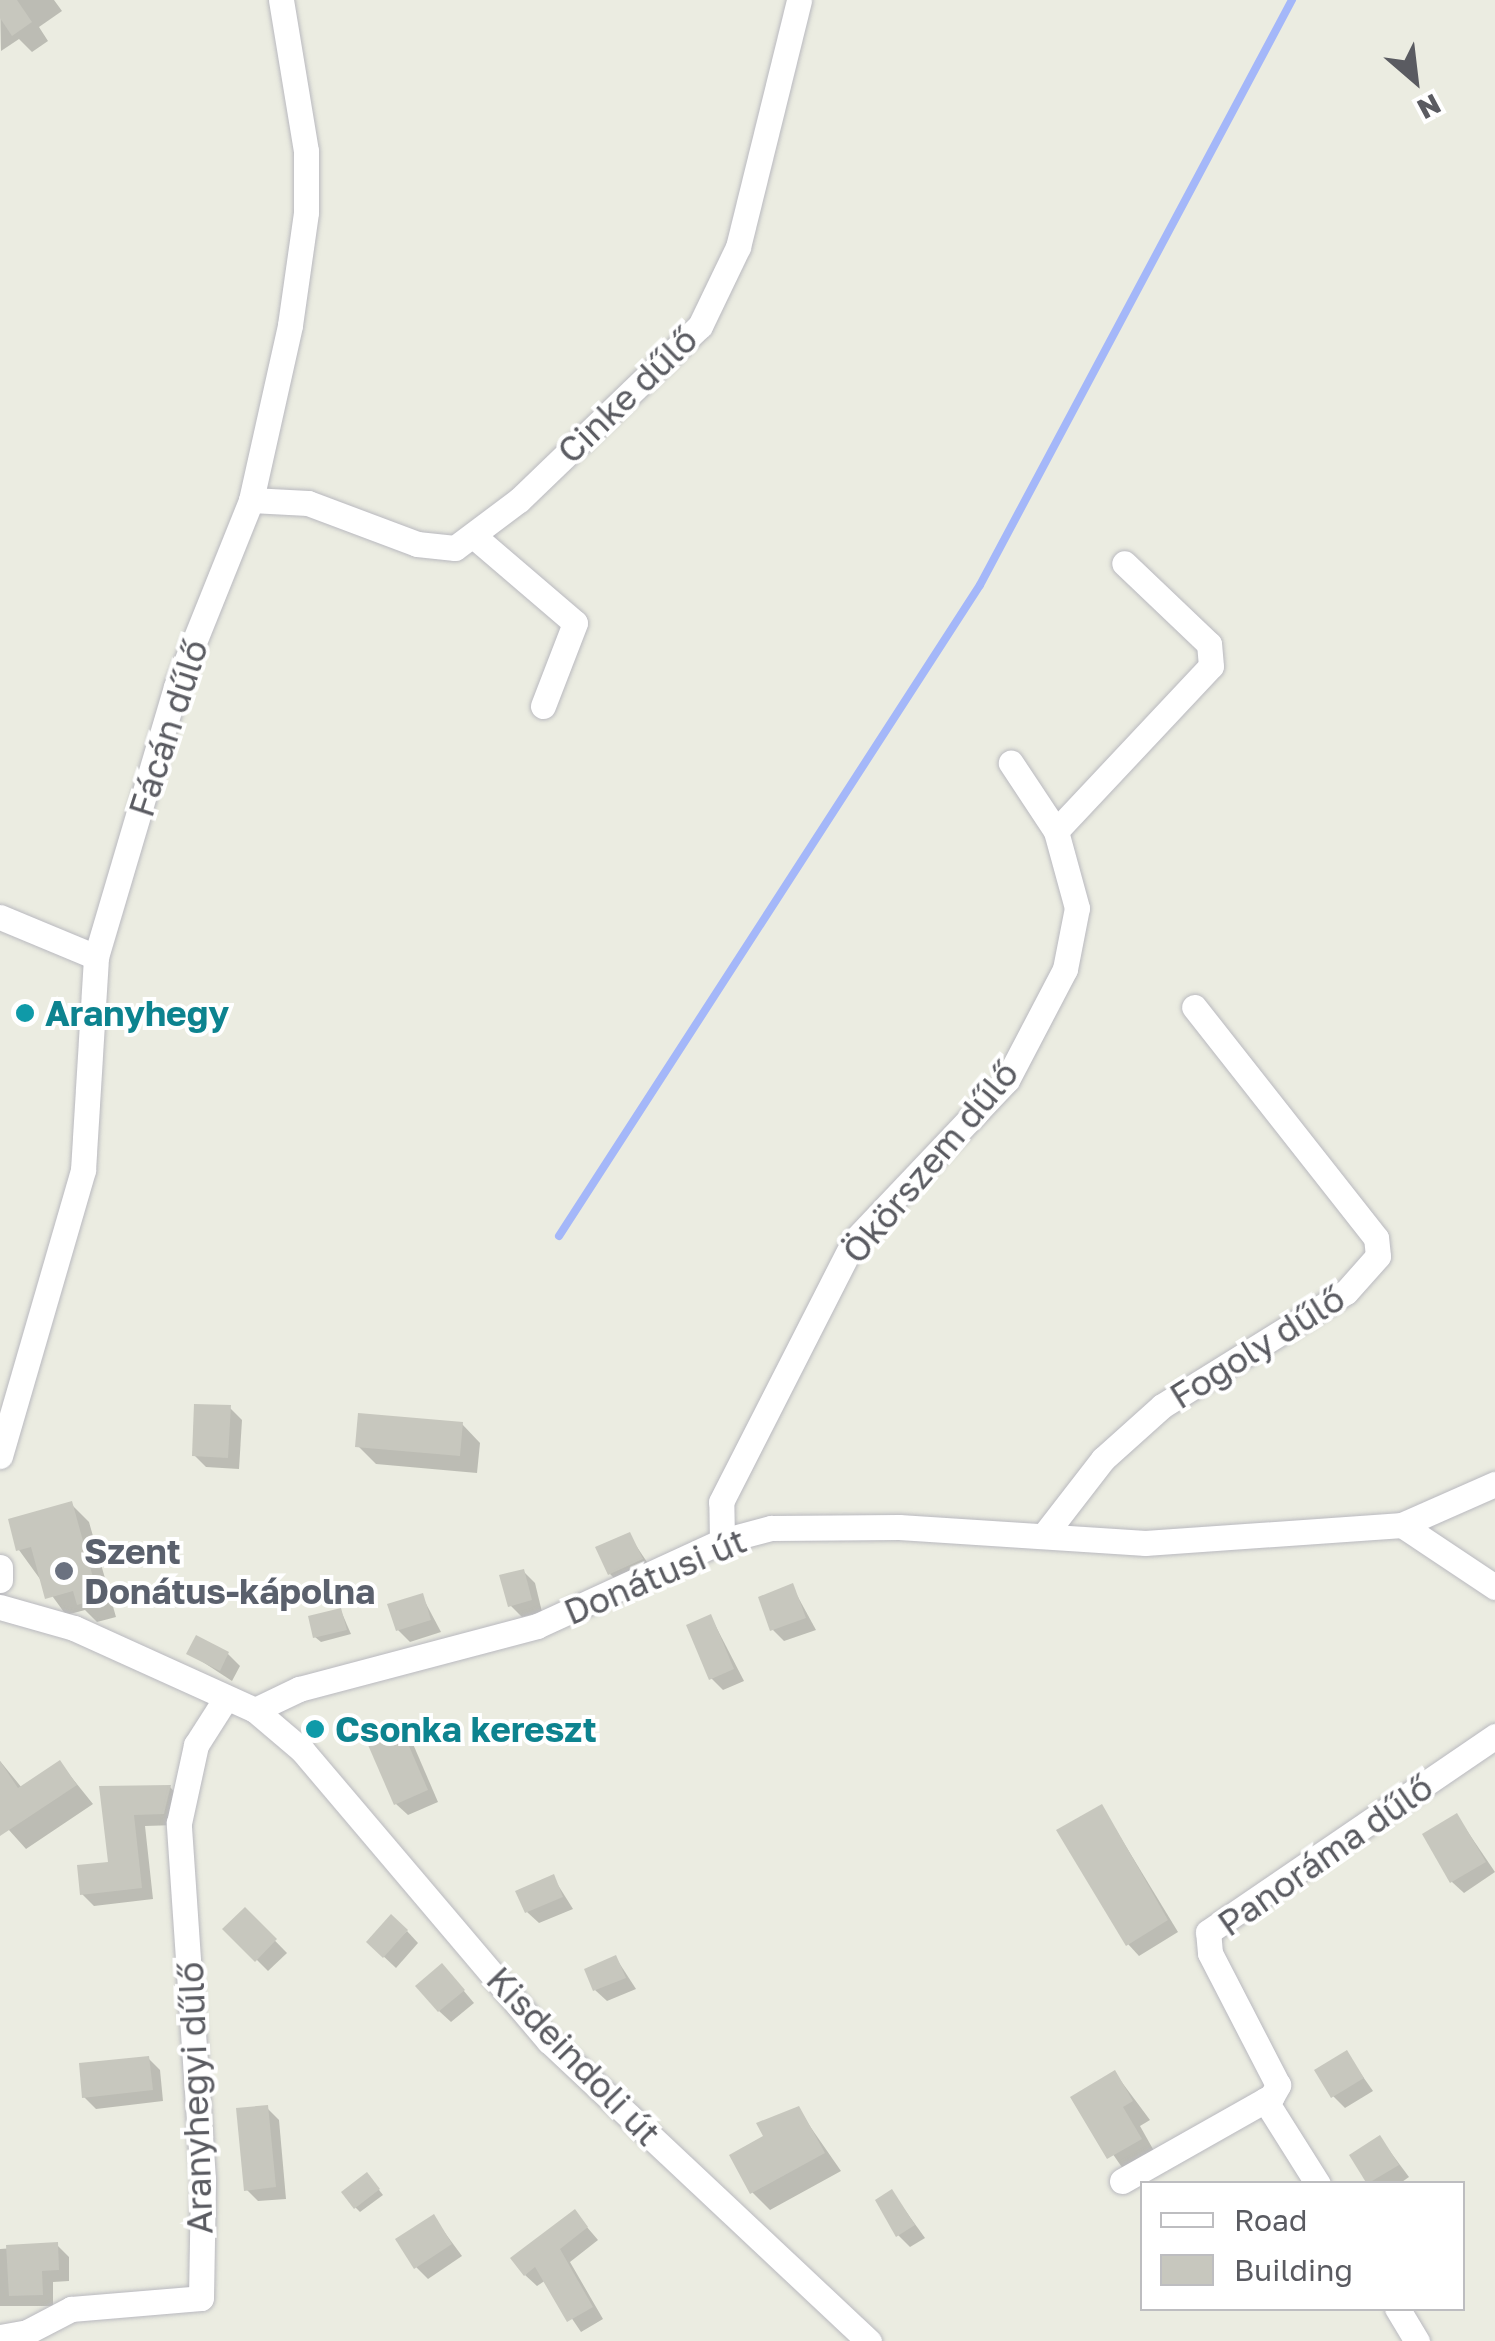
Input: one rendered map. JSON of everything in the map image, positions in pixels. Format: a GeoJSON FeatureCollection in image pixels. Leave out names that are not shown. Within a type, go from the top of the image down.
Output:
{"type":"FeatureCollection","features":[{"type":"Feature","properties":{"kind":"street","name":"Fácán dűlő"},"geometry":{"type":"LineString","coordinates":[[0,1456],[83,1170],[96,957],[176,686],[252,500],[306,212],[306,151],[281,0]]}},
{"type":"Feature","properties":{"kind":"street","name":"Cinke dűlő"},"geometry":{"type":"LineString","coordinates":[[476,538],[700,326],[738,246],[798,0]]}},
{"type":"Feature","properties":{"kind":"street"},"geometry":{"type":"LineString","coordinates":[[252,500],[308,503],[417,544],[456,548],[476,538],[575,623],[543,706]]}},
{"type":"Feature","properties":{"kind":"street"},"geometry":{"type":"LineString","coordinates":[[1056,831],[1212,666],[1209,644],[1124,563]]}},
{"type":"Feature","properties":{"kind":"street","name":"Ökörszem dűlő"},"geometry":{"type":"LineString","coordinates":[[722,1540],[722,1502],[854,1241],[1006,1080],[1047,1013],[1075,938],[1077,908],[1056,831],[1011,763]]}},
{"type":"Feature","properties":{"kind":"street"},"geometry":{"type":"LineString","coordinates":[[0,917],[96,957]]}},
{"type":"Feature","properties":{"kind":"street","name":"Fogoly dűlő"},"geometry":{"type":"LineString","coordinates":[[1045,1534],[1104,1460],[1162,1406],[1346,1292],[1378,1256],[1376,1238],[1194,1007]]}},
{"type":"Feature","properties":{"kind":"street"},"geometry":{"type":"LineString","coordinates":[[1402,1525],[1489,1489]]}},
{"type":"Feature","properties":{"kind":"street","name":"Donátusi út"},"geometry":{"type":"LineString","coordinates":[[255,1710],[299,1690],[537,1626],[722,1540],[771,1528],[827,1525],[1045,1534],[1145,1543],[1402,1525]]}},
{"type":"Feature","properties":{"kind":"street"},"geometry":{"type":"LineString","coordinates":[[1402,1525],[1495,1586]]}},
{"type":"Feature","properties":{"kind":"street"},"geometry":{"type":"LineString","coordinates":[[0,1567],[0,1580]]}},
{"type":"Feature","properties":{"kind":"street"},"geometry":{"type":"LineString","coordinates":[[0,1607],[74,1628],[224,1701],[255,1710]]}},
{"type":"Feature","properties":{"kind":"street","name":"Aranyhegyi dűlő"},"geometry":{"type":"LineString","coordinates":[[0,2336],[27,2332],[70,2309],[201,2298],[203,2179],[179,1823],[196,1745],[224,1701]]}},
{"type":"Feature","properties":{"kind":"street","name":"Kisdeindoli út"},"geometry":{"type":"LineString","coordinates":[[255,1710],[302,1750],[549,2041],[869,2341]]}},
{"type":"Feature","properties":{"kind":"street","name":"Panoráma dűlő"},"geometry":{"type":"LineString","coordinates":[[1265,2100],[1278,2086],[1277,2074],[1210,1952],[1208,1932],[1495,1736]]}},
{"type":"Feature","properties":{"kind":"street"},"geometry":{"type":"LineString","coordinates":[[1122,2181],[1265,2100],[1316,2181]]}},
{"type":"Feature","properties":{"kind":"street"},"geometry":{"type":"LineString","coordinates":[[1399,2311],[1418,2341]]}},
{"type":"Feature","properties":{"kind":"building"},"geometry":{"type":"Polygon","coordinates":[[[0,0],[17,0],[32,22],[12,36],[0,18],[0,0]]]}},
{"type":"Feature","properties":{"kind":"building"},"geometry":{"type":"Polygon","coordinates":[[[194,1404],[231,1405],[228,1458],[192,1456],[194,1404]]]}},
{"type":"Feature","properties":{"kind":"building"},"geometry":{"type":"Polygon","coordinates":[[[358,1413],[463,1422],[460,1456],[355,1447],[358,1413]]]}},
{"type":"Feature","properties":{"kind":"building","name":"Szent Donátus-kápolna"},"geometry":{"type":"Polygon","coordinates":[[[72,1501],[99,1599],[77,1605],[73,1591],[45,1599],[31,1547],[16,1551],[8,1519],[72,1501]]]}},
{"type":"Feature","properties":{"kind":"building"},"geometry":{"type":"Polygon","coordinates":[[[630,1532],[643,1559],[608,1575],[595,1547],[630,1532]]]}},
{"type":"Feature","properties":{"kind":"building"},"geometry":{"type":"Polygon","coordinates":[[[524,1569],[532,1600],[508,1607],[499,1575],[524,1569]]]}},
{"type":"Feature","properties":{"kind":"building"},"geometry":{"type":"Polygon","coordinates":[[[793,1583],[806,1618],[770,1631],[758,1597],[793,1583]]]}},
{"type":"Feature","properties":{"kind":"building"},"geometry":{"type":"Polygon","coordinates":[[[423,1593],[431,1620],[396,1631],[387,1604],[423,1593]]]}},
{"type":"Feature","properties":{"kind":"building"},"geometry":{"type":"Polygon","coordinates":[[[341,1608],[347,1630],[313,1638],[308,1616],[341,1608]]]}},
{"type":"Feature","properties":{"kind":"building"},"geometry":{"type":"Polygon","coordinates":[[[711,1614],[734,1669],[709,1680],[686,1625],[711,1614]]]}},
{"type":"Feature","properties":{"kind":"building"},"geometry":{"type":"Polygon","coordinates":[[[196,1635],[229,1652],[220,1671],[186,1654],[196,1635]]]}},
{"type":"Feature","properties":{"kind":"building"},"geometry":{"type":"Polygon","coordinates":[[[399,1723],[428,1790],[394,1805],[365,1738],[399,1723]]]}},
{"type":"Feature","properties":{"kind":"building"},"geometry":{"type":"Polygon","coordinates":[[[60,1760],[77,1785],[0,1836],[0,1761],[18,1788],[60,1760]]]}},
{"type":"Feature","properties":{"kind":"building"},"geometry":{"type":"Polygon","coordinates":[[[171,1785],[164,1814],[134,1815],[142,1888],[80,1895],[77,1865],[108,1862],[99,1786],[171,1785]]]}},
{"type":"Feature","properties":{"kind":"building"},"geometry":{"type":"Polygon","coordinates":[[[1102,1804],[1168,1920],[1126,1946],[1056,1830],[1102,1804]]]}},
{"type":"Feature","properties":{"kind":"building"},"geometry":{"type":"Polygon","coordinates":[[[1457,1813],[1486,1862],[1450,1883],[1422,1834],[1457,1813]]]}},
{"type":"Feature","properties":{"kind":"building"},"geometry":{"type":"Polygon","coordinates":[[[554,1874],[563,1897],[525,1913],[515,1891],[554,1874]]]}},
{"type":"Feature","properties":{"kind":"building"},"geometry":{"type":"Polygon","coordinates":[[[245,1907],[277,1939],[255,1962],[222,1929],[245,1907]]]}},
{"type":"Feature","properties":{"kind":"building"},"geometry":{"type":"Polygon","coordinates":[[[391,1914],[408,1930],[383,1958],[366,1942],[391,1914]]]}},
{"type":"Feature","properties":{"kind":"building"},"geometry":{"type":"Polygon","coordinates":[[[616,1955],[626,1978],[593,1991],[584,1969],[616,1955]]]}},
{"type":"Feature","properties":{"kind":"building"},"geometry":{"type":"Polygon","coordinates":[[[442,1963],[465,1990],[438,2012],[415,1986],[442,1963]]]}},
{"type":"Feature","properties":{"kind":"building"},"geometry":{"type":"Polygon","coordinates":[[[1347,2050],[1364,2078],[1331,2098],[1314,2070],[1347,2050]]]}},
{"type":"Feature","properties":{"kind":"building"},"geometry":{"type":"Polygon","coordinates":[[[149,2056],[153,2090],[82,2098],[79,2063],[149,2056]]]}},
{"type":"Feature","properties":{"kind":"building"},"geometry":{"type":"Polygon","coordinates":[[[1115,2070],[1133,2101],[1123,2107],[1142,2139],[1107,2159],[1070,2097],[1115,2070]]]}},
{"type":"Feature","properties":{"kind":"building"},"geometry":{"type":"Polygon","coordinates":[[[268,2105],[276,2187],[244,2191],[236,2108],[268,2105]]]}},
{"type":"Feature","properties":{"kind":"building"},"geometry":{"type":"Polygon","coordinates":[[[799,2106],[825,2153],[750,2194],[729,2155],[763,2136],[756,2123],[799,2106]]]}},
{"type":"Feature","properties":{"kind":"building"},"geometry":{"type":"Polygon","coordinates":[[[1380,2135],[1399,2165],[1365,2181],[1349,2155],[1380,2135]]]}},
{"type":"Feature","properties":{"kind":"building"},"geometry":{"type":"Polygon","coordinates":[[[367,2172],[380,2189],[354,2209],[341,2192],[367,2172]]]}},
{"type":"Feature","properties":{"kind":"building"},"geometry":{"type":"Polygon","coordinates":[[[892,2189],[915,2225],[896,2237],[875,2200],[892,2189]]]}},
{"type":"Feature","properties":{"kind":"building"},"geometry":{"type":"Polygon","coordinates":[[[575,2209],[588,2227],[560,2249],[593,2307],[567,2322],[535,2267],[524,2276],[510,2258],[575,2209]]]}},
{"type":"Feature","properties":{"kind":"building"},"geometry":{"type":"Polygon","coordinates":[[[434,2214],[452,2244],[414,2269],[395,2239],[434,2214]]]}},
{"type":"Feature","properties":{"kind":"building"},"geometry":{"type":"Polygon","coordinates":[[[58,2242],[59,2270],[42,2271],[43,2295],[9,2296],[6,2245],[58,2242]]]}},
{"type":"Feature","properties":{"kind":"waterway"},"geometry":{"type":"LineString","coordinates":[[559,1236],[980,585],[1292,0]]}},
{"type":"Feature","properties":{"kind":"place","name":"Aranyhegy"},"geometry":{"type":"Point","coordinates":[25,1013]}},
{"type":"Feature","properties":{"kind":"place","name":"Szent Donátus-kápolna"},"geometry":{"type":"Point","coordinates":[64,1571]}},
{"type":"Feature","properties":{"kind":"place","name":"Csonka kereszt"},"geometry":{"type":"Point","coordinates":[315,1729]}}]}
